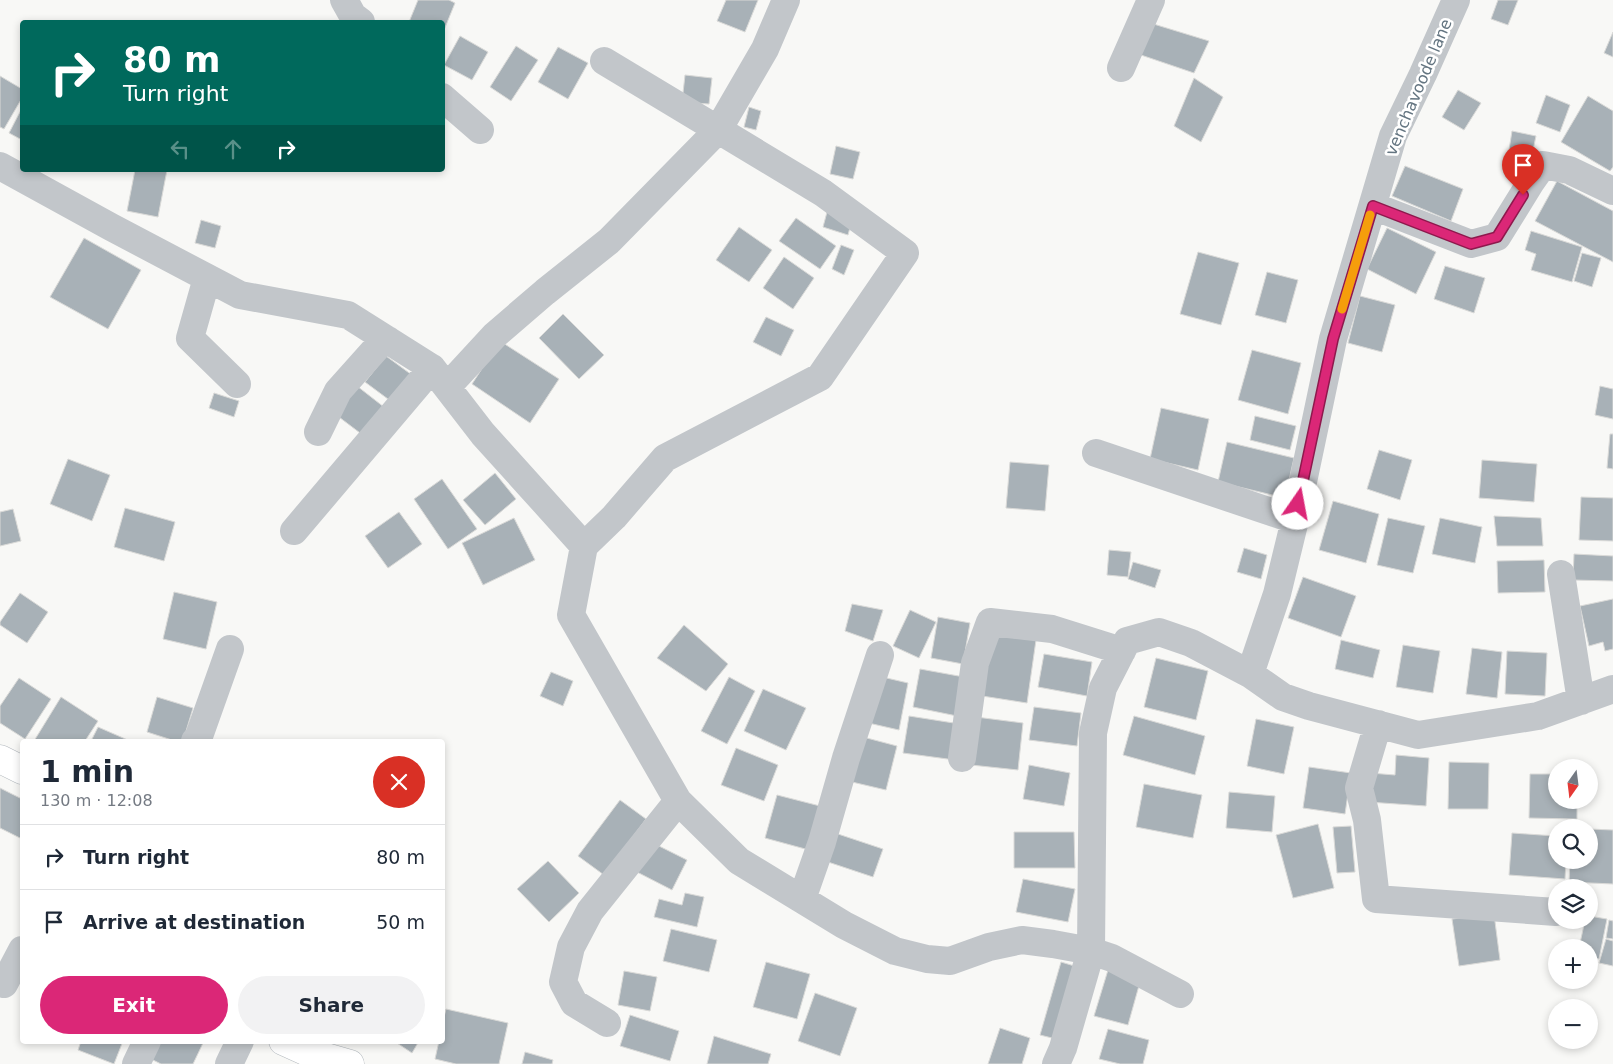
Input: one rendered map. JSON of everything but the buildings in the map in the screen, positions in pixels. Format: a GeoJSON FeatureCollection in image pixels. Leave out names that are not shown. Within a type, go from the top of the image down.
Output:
{"type":"FeatureCollection","features":[{"type":"Feature","properties":{"kind":"street"},"geometry":{"type":"LineString","coordinates":[[344,0],[353,16],[358,20]]}},
{"type":"Feature","properties":{"kind":"street"},"geometry":{"type":"LineString","coordinates":[[294,530],[439,377],[495,335],[609,241],[718,130],[765,49],[786,0]]}},
{"type":"Feature","properties":{"kind":"street"},"geometry":{"type":"LineString","coordinates":[[1121,68],[1151,0]]}},
{"type":"Feature","properties":{"kind":"street","name":"venchavoode lane"},"geometry":{"type":"LineString","coordinates":[[1250,674],[1277,594],[1295,520],[1333,339],[1393,136],[1456,0]]}},
{"type":"Feature","properties":{"kind":"street"},"geometry":{"type":"LineString","coordinates":[[604,61],[823,194],[905,253],[820,376],[665,458],[614,518],[584,546],[571,615],[678,801],[739,860],[844,925],[894,951],[927,960],[950,960],[989,947],[1022,940],[1091,951],[1112,958],[1180,994]]}},
{"type":"Feature","properties":{"kind":"street"},"geometry":{"type":"LineString","coordinates":[[445,100],[480,130]]}},
{"type":"Feature","properties":{"kind":"street"},"geometry":{"type":"LineString","coordinates":[[1373,206],[1471,244],[1497,237],[1543,165],[1569,170],[1613,191]]}},
{"type":"Feature","properties":{"kind":"street"},"geometry":{"type":"LineString","coordinates":[[0,166],[240,295],[348,314],[388,340],[439,377],[483,434],[584,546]]}},
{"type":"Feature","properties":{"kind":"street"},"geometry":{"type":"LineString","coordinates":[[207,278],[190,338],[237,384]]}},
{"type":"Feature","properties":{"kind":"street"},"geometry":{"type":"LineString","coordinates":[[318,432],[338,391],[380,344],[388,340]]}},
{"type":"Feature","properties":{"kind":"street"},"geometry":{"type":"LineString","coordinates":[[1096,453],[1295,520]]}},
{"type":"Feature","properties":{"kind":"street"},"geometry":{"type":"LineString","coordinates":[[1561,574],[1581,701]]}},
{"type":"Feature","properties":{"kind":"street"},"geometry":{"type":"LineString","coordinates":[[962,758],[975,663],[990,622],[1052,629],[1122,651]]}},
{"type":"Feature","properties":{"kind":"street"},"geometry":{"type":"LineString","coordinates":[[1056,1064],[1063,1048],[1091,951],[1093,733],[1102,688],[1127,641],[1159,632],[1192,643],[1250,674],[1283,697],[1309,706],[1418,735],[1538,716],[1613,689]]}},
{"type":"Feature","properties":{"kind":"street"},"geometry":{"type":"LineString","coordinates":[[197,739],[230,649]]}},
{"type":"Feature","properties":{"kind":"street"},"geometry":{"type":"LineString","coordinates":[[802,899],[822,842],[846,758],[880,654]]}},
{"type":"Feature","properties":{"kind":"street"},"geometry":{"type":"LineString","coordinates":[[1378,724],[1358,788],[1366,820],[1376,899],[1548,911]]}},
{"type":"Feature","properties":{"kind":"street"},"geometry":{"type":"LineString","coordinates":[[0,759],[20,769]]}},
{"type":"Feature","properties":{"kind":"street"},"geometry":{"type":"LineString","coordinates":[[607,1023],[574,1003],[562,982],[571,947],[590,911],[678,801]]}},
{"type":"Feature","properties":{"kind":"street"},"geometry":{"type":"LineString","coordinates":[[4,984],[20,954]]}},
{"type":"Feature","properties":{"kind":"street"},"geometry":{"type":"LineString","coordinates":[[136,1064],[146,1044]]}},
{"type":"Feature","properties":{"kind":"street"},"geometry":{"type":"LineString","coordinates":[[229,1064],[239,1044]]}},
{"type":"Feature","properties":{"kind":"street"},"geometry":{"type":"LineString","coordinates":[[290,1044],[305,1051],[350,1064]]}},
{"type":"Feature","properties":{"kind":"slow traffic"},"geometry":{"type":"LineString","coordinates":[[1342,309],[1370,215]]}},
{"type":"Feature","properties":{"kind":"route"},"geometry":{"type":"LineString","coordinates":[[1298,504],[1333,339],[1373,206],[1471,244],[1497,237],[1523,195]]}}]}
